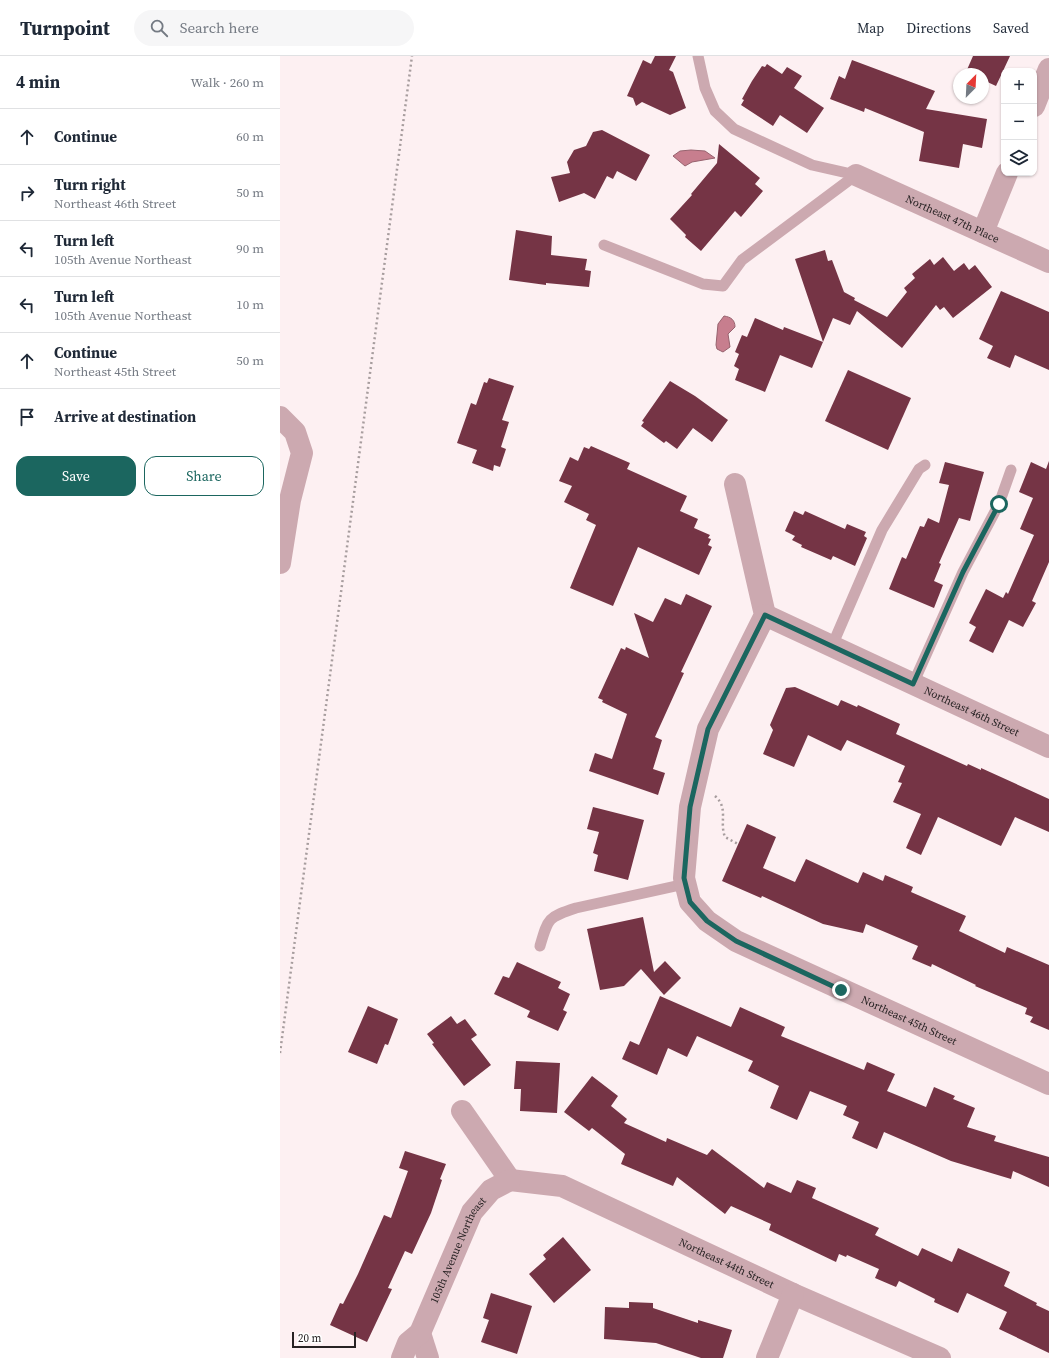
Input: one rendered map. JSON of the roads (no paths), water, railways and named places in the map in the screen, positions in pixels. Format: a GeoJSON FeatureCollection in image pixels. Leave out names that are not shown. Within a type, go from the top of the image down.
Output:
{"type":"FeatureCollection","features":[{"type":"Feature","properties":{"kind":"street"},"geometry":{"type":"LineString","coordinates":[[1035,104],[1049,69]]}},
{"type":"Feature","properties":{"kind":"street","name":"Northeast 47th Place"},"geometry":{"type":"LineString","coordinates":[[856,175],[1049,262]]}},
{"type":"Feature","properties":{"kind":"street"},"geometry":{"type":"LineString","coordinates":[[983,232],[1006,176]]}},
{"type":"Feature","properties":{"kind":"street"},"geometry":{"type":"LineString","coordinates":[[280,417],[295,432],[302,453],[288,479],[280,563]]}},
{"type":"Feature","properties":{"kind":"street"},"geometry":{"type":"LineString","coordinates":[[685,884],[684,878],[690,807],[708,729],[765,615],[735,484]]}},
{"type":"Feature","properties":{"kind":"street","name":"Northeast 46th Street"},"geometry":{"type":"LineString","coordinates":[[765,615],[1049,747]]}},
{"type":"Feature","properties":{"kind":"street","name":"Northeast 45th Street"},"geometry":{"type":"LineString","coordinates":[[685,884],[690,902],[707,921],[736,941],[1049,1084]]}},
{"type":"Feature","properties":{"kind":"street"},"geometry":{"type":"LineString","coordinates":[[462,1111],[510,1180]]}},
{"type":"Feature","properties":{"kind":"street","name":"Northeast 44th Street"},"geometry":{"type":"LineString","coordinates":[[510,1180],[562,1186],[793,1294],[940,1358]]}},
{"type":"Feature","properties":{"kind":"street","name":"105th Avenue Northeast"},"geometry":{"type":"LineString","coordinates":[[402,1358],[408,1343],[420,1333],[472,1212],[491,1190],[510,1180]]}},
{"type":"Feature","properties":{"kind":"street"},"geometry":{"type":"LineString","coordinates":[[767,1358],[793,1294]]}},
{"type":"Feature","properties":{"kind":"street"},"geometry":{"type":"LineString","coordinates":[[420,1333],[428,1358]]}},
{"type":"Feature","properties":{"kind":"lane"},"geometry":{"type":"LineString","coordinates":[[698,56],[705,88],[715,111],[734,129],[812,166],[856,175]]}},
{"type":"Feature","properties":{"kind":"lane"},"geometry":{"type":"LineString","coordinates":[[604,245],[702,284],[723,286],[742,260],[856,175]]}},
{"type":"Feature","properties":{"kind":"lane"},"geometry":{"type":"LineString","coordinates":[[832,646],[882,530],[919,469],[925,465]]}},
{"type":"Feature","properties":{"kind":"lane"},"geometry":{"type":"LineString","coordinates":[[913,684],[963,572],[999,504],[1011,470]]}},
{"type":"Feature","properties":{"kind":"lane"},"geometry":{"type":"LineString","coordinates":[[540,946],[545,926],[551,918],[559,914],[576,908],[685,884]]}}]}
